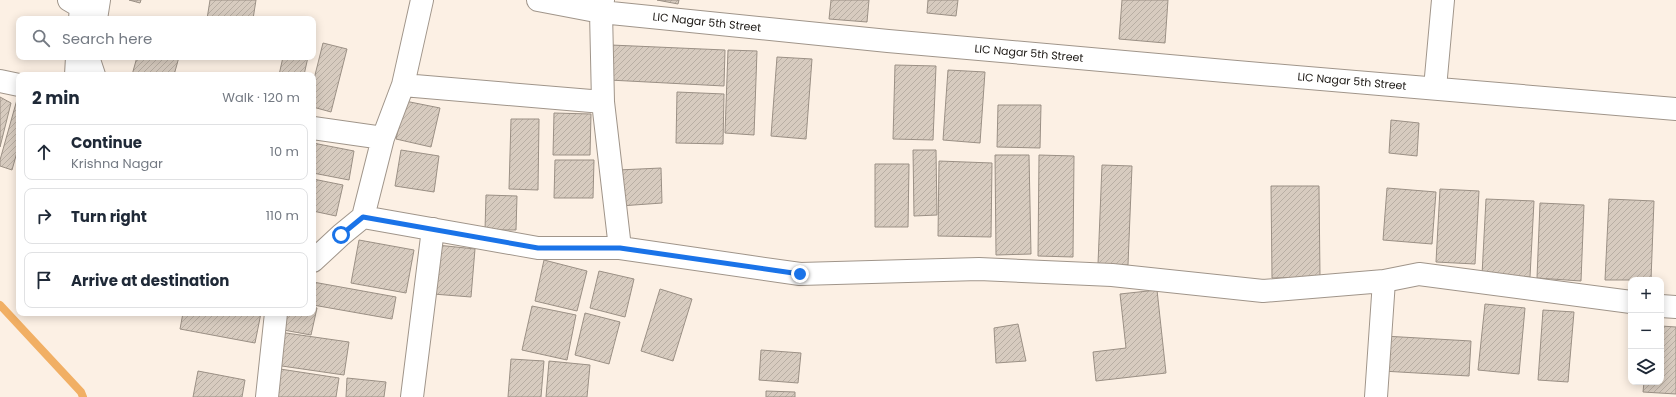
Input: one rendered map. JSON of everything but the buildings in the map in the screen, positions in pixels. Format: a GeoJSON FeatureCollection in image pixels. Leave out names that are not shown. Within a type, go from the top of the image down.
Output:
{"type":"FeatureCollection","features":[{"type":"Feature","properties":{"kind":"street"},"geometry":{"type":"LineString","coordinates":[[69,0],[81,7],[80,16]]}},
{"type":"Feature","properties":{"kind":"street"},"geometry":{"type":"LineString","coordinates":[[97,16],[100,0]]}},
{"type":"Feature","properties":{"kind":"street"},"geometry":{"type":"LineString","coordinates":[[316,258],[363,217],[383,138],[403,85],[422,0]]}},
{"type":"Feature","properties":{"kind":"street","name":"LIC Nagar 5th Street"},"geometry":{"type":"LineString","coordinates":[[538,0],[602,6],[888,41],[1224,71],[1676,108]]}},
{"type":"Feature","properties":{"kind":"street"},"geometry":{"type":"LineString","coordinates":[[1435,88],[1443,0]]}},
{"type":"Feature","properties":{"kind":"street"},"geometry":{"type":"LineString","coordinates":[[602,6],[602,102],[620,248]]}},
{"type":"Feature","properties":{"kind":"street"},"geometry":{"type":"LineString","coordinates":[[76,72],[77,60]]}},
{"type":"Feature","properties":{"kind":"street"},"geometry":{"type":"LineString","coordinates":[[88,60],[93,72]]}},
{"type":"Feature","properties":{"kind":"street"},"geometry":{"type":"LineString","coordinates":[[0,81],[16,84]]}},
{"type":"Feature","properties":{"kind":"street"},"geometry":{"type":"LineString","coordinates":[[403,85],[602,102]]}},
{"type":"Feature","properties":{"kind":"street"},"geometry":{"type":"LineString","coordinates":[[0,90],[16,93]]}},
{"type":"Feature","properties":{"kind":"street"},"geometry":{"type":"LineString","coordinates":[[316,128],[383,138]]}},
{"type":"Feature","properties":{"kind":"street"},"geometry":{"type":"LineString","coordinates":[[363,217],[538,248],[620,248],[800,274],[979,269],[1112,275],[1262,290],[1384,281],[1419,274],[1628,302]]}},
{"type":"Feature","properties":{"kind":"street"},"geometry":{"type":"LineString","coordinates":[[412,397],[433,229]]}},
{"type":"Feature","properties":{"kind":"street"},"geometry":{"type":"LineString","coordinates":[[1376,397],[1384,281]]}},
{"type":"Feature","properties":{"kind":"street"},"geometry":{"type":"LineString","coordinates":[[1664,306],[1676,307]]}},
{"type":"Feature","properties":{"kind":"street"},"geometry":{"type":"LineString","coordinates":[[267,397],[276,316]]}},
{"type":"Feature","properties":{"kind":"waterway"},"geometry":{"type":"LineString","coordinates":[[0,305],[81,392],[83,397]]}},
{"type":"Feature","properties":{"kind":"route"},"geometry":{"type":"LineString","coordinates":[[341,235],[363,217],[538,248],[620,248],[800,274]]}}]}
